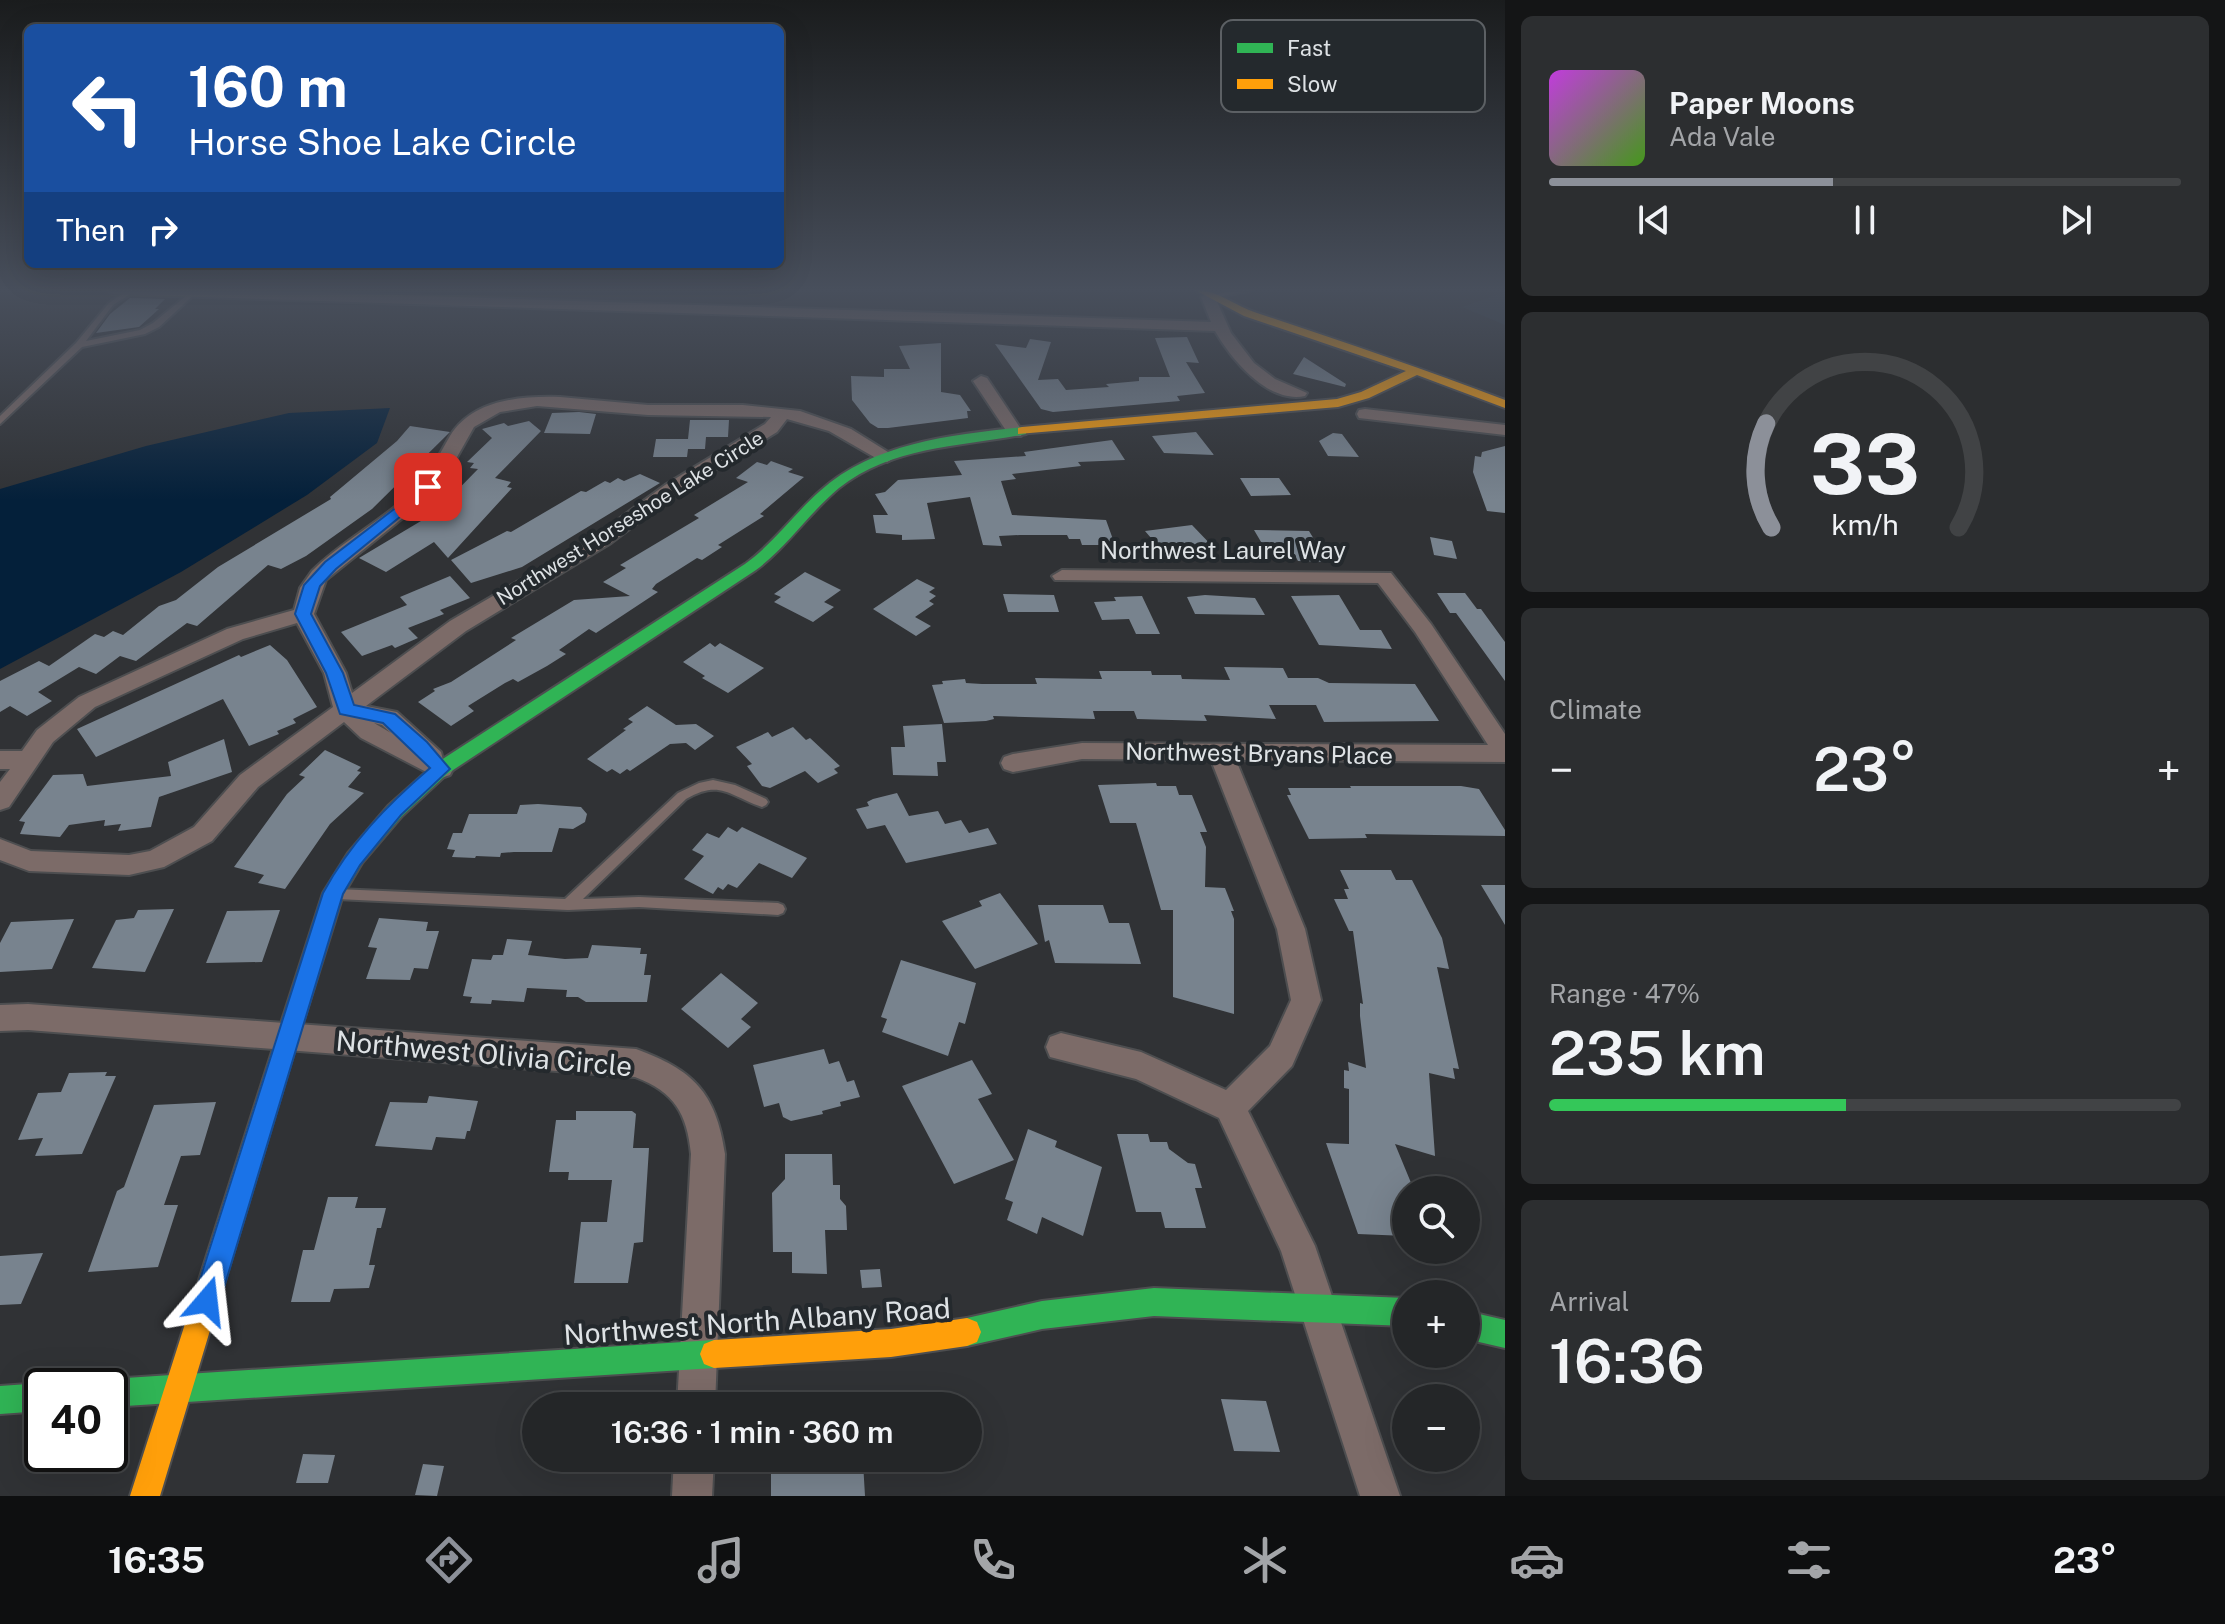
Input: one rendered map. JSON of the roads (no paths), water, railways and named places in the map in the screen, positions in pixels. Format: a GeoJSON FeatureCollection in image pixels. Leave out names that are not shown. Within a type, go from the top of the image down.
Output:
{"type":"FeatureCollection","features":[{"type":"Feature","properties":{"kind":"street"},"geometry":{"type":"LineString","coordinates":[[1244,360],[1252,371],[1269,382],[1299,393]]}},
{"type":"Feature","properties":{"kind":"street"},"geometry":{"type":"LineString","coordinates":[[1386,360],[1505,404]]}},
{"type":"Feature","properties":{"kind":"street"},"geometry":{"type":"LineString","coordinates":[[145,1496],[333,893],[353,860],[386,819],[441,769],[722,587],[766,555],[832,488],[887,457],[952,439],[1338,403],[1365,395],[1417,370]]}},
{"type":"Feature","properties":{"kind":"street"},"geometry":{"type":"LineString","coordinates":[[981,381],[1015,432]]}},
{"type":"Feature","properties":{"kind":"street","name":"Northwest Horseshoe Lake Circle"},"geometry":{"type":"LineString","coordinates":[[303,614],[312,585],[330,565],[428,487],[453,452],[460,434],[485,413],[514,405],[538,403],[647,410],[720,408],[783,413]]}},
{"type":"Feature","properties":{"kind":"street"},"geometry":{"type":"LineString","coordinates":[[783,413],[847,432],[887,457]]}},
{"type":"Feature","properties":{"kind":"street","name":"Northwest Horseshoe Lake Circle"},"geometry":{"type":"LineString","coordinates":[[0,849],[29,861],[108,866],[129,865],[172,853],[203,834],[249,781],[458,626],[604,539],[681,483],[771,428],[783,413]]}},
{"type":"Feature","properties":{"kind":"street"},"geometry":{"type":"LineString","coordinates":[[1365,414],[1505,430]]}},
{"type":"Feature","properties":{"kind":"street","name":"Northwest Laurel Way"},"geometry":{"type":"LineString","coordinates":[[1062,576],[1384,577],[1423,629],[1505,754]]}},
{"type":"Feature","properties":{"kind":"street"},"geometry":{"type":"LineString","coordinates":[[0,801],[26,760],[62,720],[106,692],[235,634],[303,614],[335,673],[346,710],[369,732],[441,769]]}},
{"type":"Feature","properties":{"kind":"street","name":"Northwest Bryans Place"},"geometry":{"type":"LineString","coordinates":[[1013,763],[1082,751],[1505,754]]}},
{"type":"Feature","properties":{"kind":"street"},"geometry":{"type":"LineString","coordinates":[[1221,754],[1291,929],[1306,1000],[1281,1056],[1230,1108]]}},
{"type":"Feature","properties":{"kind":"street"},"geometry":{"type":"LineString","coordinates":[[0,760],[26,760]]}},
{"type":"Feature","properties":{"kind":"street","name":"Northwest Olivia Circle"},"geometry":{"type":"LineString","coordinates":[[0,1018],[28,1017],[636,1063],[660,1071],[681,1086],[698,1107],[707,1131],[697,1392]]}},
{"type":"Feature","properties":{"kind":"street"},"geometry":{"type":"LineString","coordinates":[[1061,1047],[1141,1066],[1230,1108],[1297,1246],[1380,1496]]}},
{"type":"Feature","properties":{"kind":"street","name":"Northwest North Albany Road"},"geometry":{"type":"LineString","coordinates":[[128,1392],[891,1343],[950,1336],[1042,1315],[1154,1302],[1392,1311]]}},
{"type":"Feature","properties":{"kind":"street"},"geometry":{"type":"LineString","coordinates":[[1480,1328],[1505,1334]]}},
{"type":"Feature","properties":{"kind":"street"},"geometry":{"type":"LineString","coordinates":[[0,1400],[24,1398]]}},
{"type":"Feature","properties":{"kind":"street"},"geometry":{"type":"LineString","coordinates":[[692,1496],[693,1472]]}},
{"type":"Feature","properties":{"kind":"lane"},"geometry":{"type":"LineString","coordinates":[[0,421],[64,360]]}},
{"type":"Feature","properties":{"kind":"lane"},"geometry":{"type":"LineString","coordinates":[[568,905],[682,796],[699,784],[723,785],[762,802]]}},
{"type":"Feature","properties":{"kind":"lane"},"geometry":{"type":"LineString","coordinates":[[333,893],[568,905],[639,902],[778,909]]}},
{"type":"Feature","properties":{"kind":"water"},"geometry":{"type":"Polygon","coordinates":[[[390,408],[377,443],[307,495],[181,572],[0,669],[0,489],[146,446],[289,413],[390,408]]]}}]}
